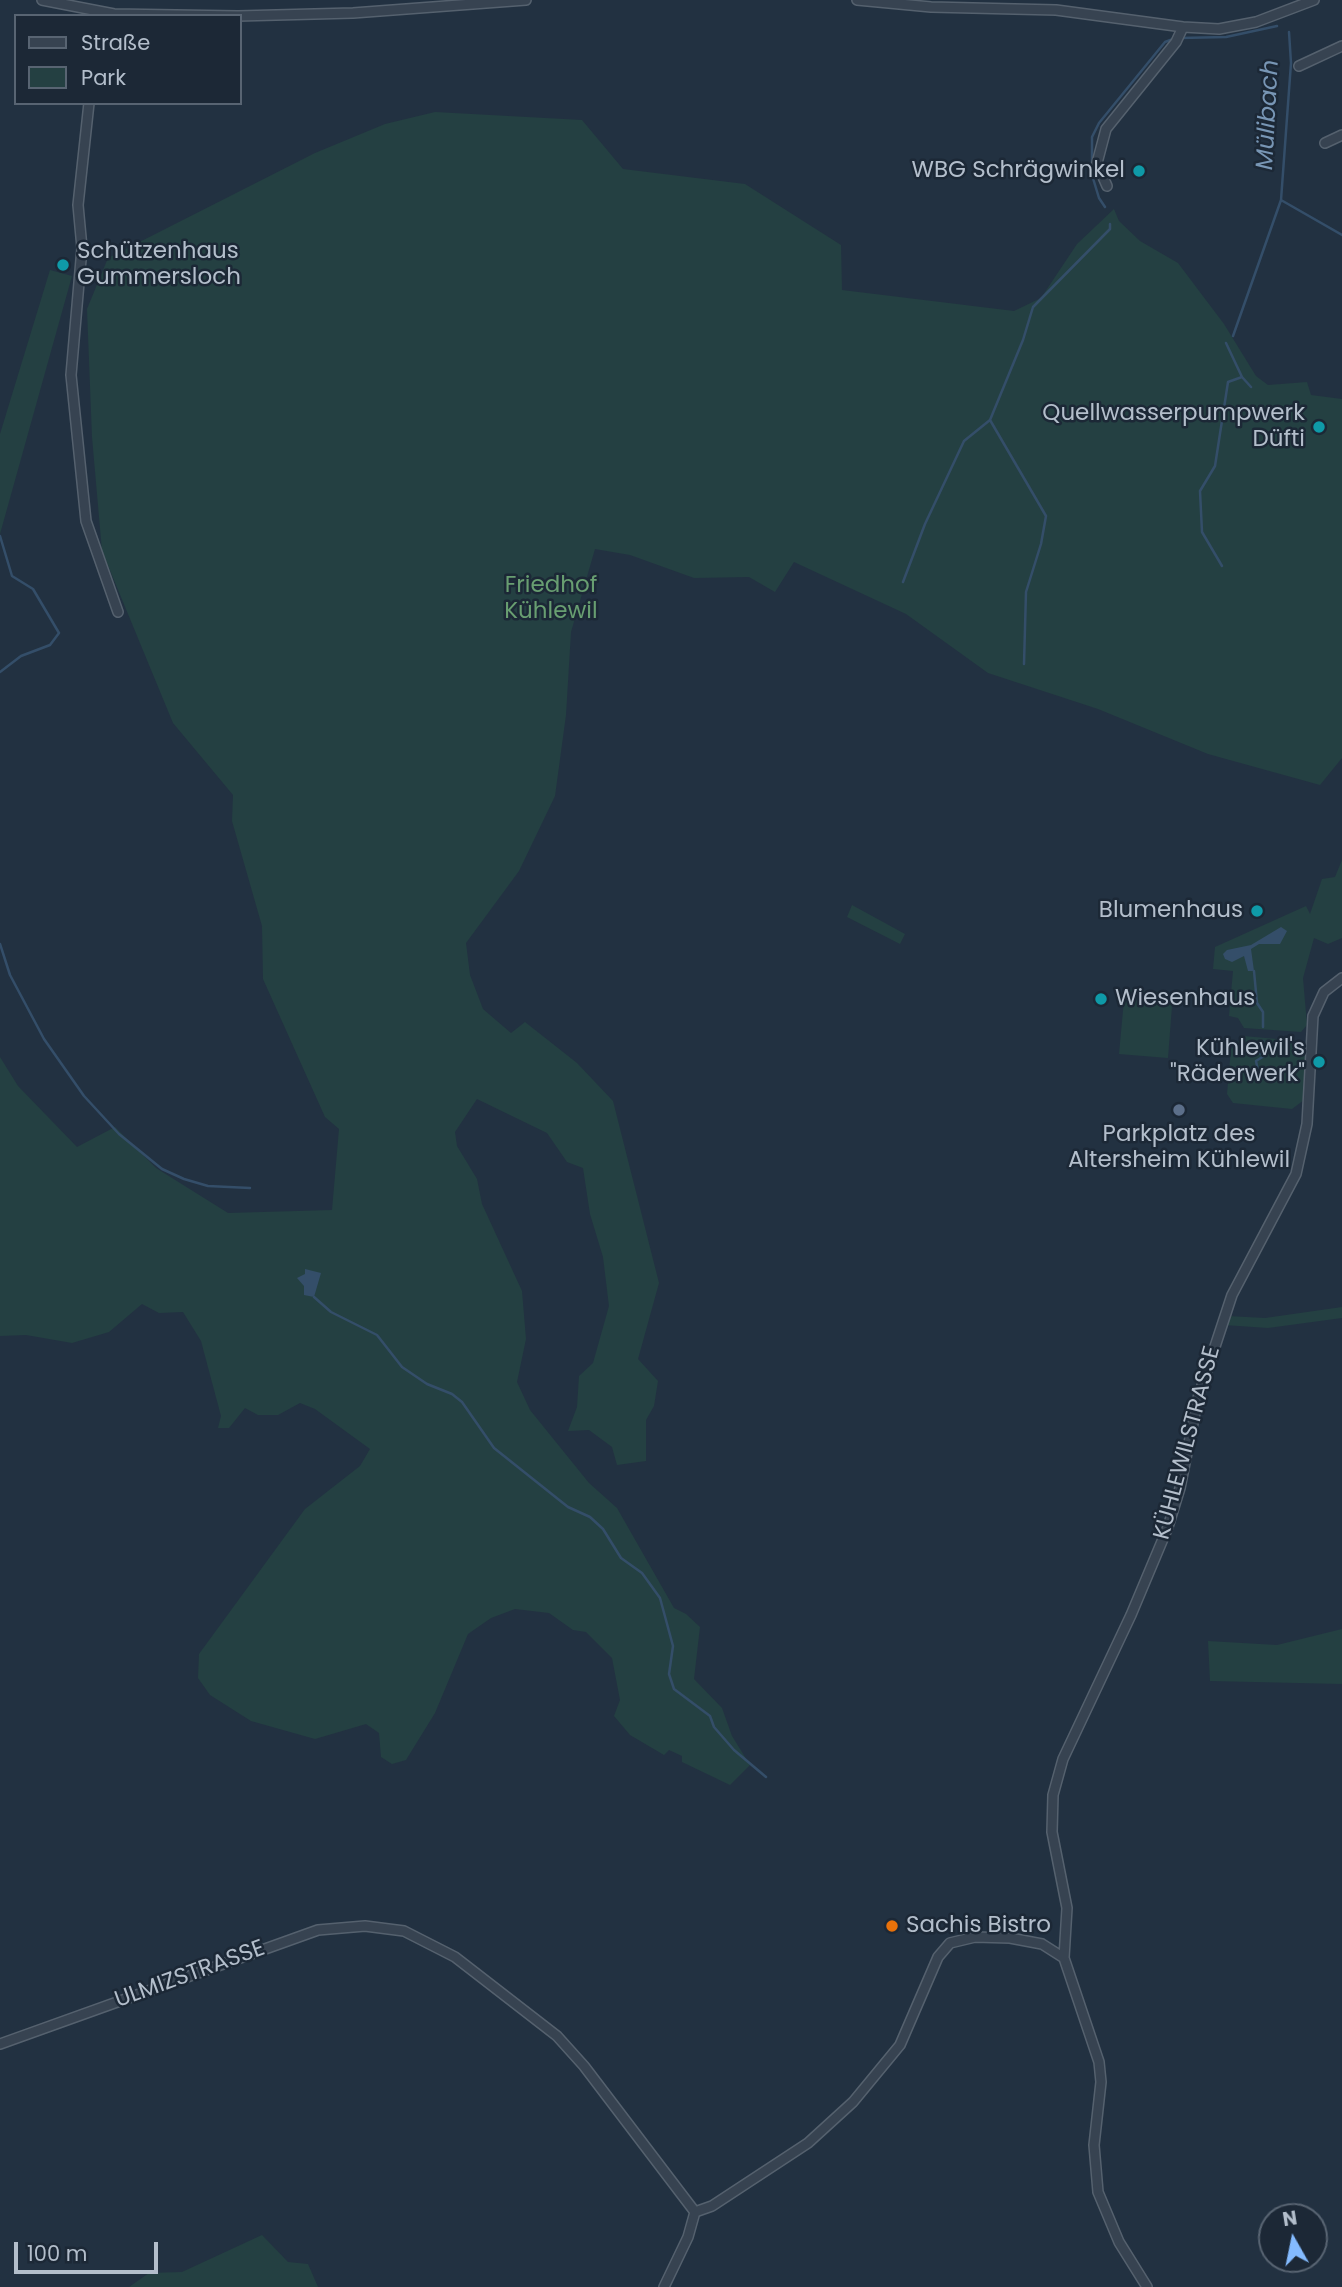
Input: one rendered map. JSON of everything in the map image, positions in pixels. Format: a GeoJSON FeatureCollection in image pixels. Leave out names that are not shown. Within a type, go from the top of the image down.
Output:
{"type":"FeatureCollection","features":[{"type":"Feature","properties":{"kind":"street"},"geometry":{"type":"LineString","coordinates":[[42,0],[72,11],[102,14]]}},
{"type":"Feature","properties":{"kind":"street"},"geometry":{"type":"LineString","coordinates":[[232,14],[353,13],[526,0]]}},
{"type":"Feature","properties":{"kind":"street"},"geometry":{"type":"LineString","coordinates":[[858,0],[931,8],[1056,10],[1180,34],[1239,26],[1314,0]]}},
{"type":"Feature","properties":{"kind":"street"},"geometry":{"type":"LineString","coordinates":[[1107,186],[1097,163],[1106,129],[1180,34]]}},
{"type":"Feature","properties":{"kind":"street"},"geometry":{"type":"LineString","coordinates":[[1299,66],[1342,46]]}},
{"type":"Feature","properties":{"kind":"street"},"geometry":{"type":"LineString","coordinates":[[89,105],[78,205],[82,248],[71,375],[86,521],[118,612]]}},
{"type":"Feature","properties":{"kind":"street"},"geometry":{"type":"LineString","coordinates":[[1325,143],[1342,135]]}},
{"type":"Feature","properties":{"kind":"street","name":"KÜHLEWILSTRASSE"},"geometry":{"type":"LineString","coordinates":[[1147,2287],[1111,2225],[1098,2192],[1094,2145],[1101,2082],[1099,2062],[1065,1958],[1066,1896],[1051,1825],[1056,1777],[1168,1527],[1180,1488],[1201,1388],[1232,1294],[1296,1174],[1307,1124],[1313,1016],[1324,992],[1342,978]]}},
{"type":"Feature","properties":{"kind":"street","name":"ULMIZSTRASSE"},"geometry":{"type":"LineString","coordinates":[[0,2044],[318,1930],[384,1927],[417,1936],[440,1947],[557,2036],[584,2066],[695,2212]]}},
{"type":"Feature","properties":{"kind":"street"},"geometry":{"type":"LineString","coordinates":[[1042,1944],[1056,1941],[1065,1930]]}},
{"type":"Feature","properties":{"kind":"street"},"geometry":{"type":"LineString","coordinates":[[664,2287],[688,2238],[695,2212],[712,2206],[808,2143],[853,2102],[900,2045],[946,1947],[956,1941],[975,1937],[1010,1938],[1042,1944],[1065,1958]]}},
{"type":"Feature","properties":{"kind":"green space","name":"Friedhof Kühlewil"},"geometry":{"type":"Polygon","coordinates":[[[435,112],[582,120],[623,169],[745,184],[841,245],[842,290],[1014,311],[1041,298],[1077,244],[1114,209],[1119,221],[1140,241],[1178,263],[1224,324],[1256,376],[1268,385],[1307,382],[1311,395],[1342,399],[1342,758],[1320,785],[1208,754],[1098,709],[988,673],[906,614],[794,562],[775,592],[749,577],[694,578],[630,555],[595,549],[571,632],[566,715],[555,796],[519,871],[466,943],[470,975],[483,1009],[511,1033],[525,1022],[577,1063],[613,1101],[659,1283],[638,1359],[658,1381],[654,1406],[646,1420],[646,1461],[617,1465],[612,1447],[589,1430],[568,1431],[577,1407],[579,1376],[593,1363],[609,1306],[603,1257],[590,1214],[583,1168],[567,1162],[547,1133],[477,1099],[455,1132],[457,1146],[477,1179],[482,1204],[522,1291],[526,1339],[517,1382],[530,1410],[589,1483],[617,1508],[674,1608],[686,1614],[700,1627],[694,1679],[722,1708],[732,1736],[750,1765],[730,1785],[682,1762],[682,1756],[669,1750],[664,1755],[630,1735],[614,1716],[620,1700],[612,1658],[586,1632],[573,1630],[549,1613],[515,1609],[491,1618],[468,1634],[435,1713],[406,1760],[392,1764],[381,1757],[379,1733],[366,1724],[315,1739],[251,1721],[210,1695],[198,1678],[199,1654],[305,1509],[360,1466],[370,1449],[315,1409],[300,1403],[278,1415],[258,1415],[245,1408],[229,1428],[218,1428],[221,1416],[201,1341],[183,1312],[159,1313],[142,1304],[109,1332],[72,1343],[26,1335],[0,1336],[0,1057],[18,1086],[77,1147],[115,1127],[156,1168],[228,1213],[332,1210],[339,1129],[325,1117],[263,979],[262,926],[232,821],[233,795],[173,723],[102,551],[92,437],[87,309],[108,258],[315,153],[385,124],[435,112]]]}},
{"type":"Feature","properties":{"kind":"green space"},"geometry":{"type":"Polygon","coordinates":[[[50,270],[72,276],[0,534],[0,434],[50,270]]]}},
{"type":"Feature","properties":{"kind":"green space"},"geometry":{"type":"Polygon","coordinates":[[[1342,860],[1342,938],[1328,944],[1314,938],[1303,978],[1307,1025],[1301,1032],[1244,1028],[1238,1018],[1229,1016],[1233,971],[1213,969],[1215,947],[1306,906],[1310,914],[1322,879],[1335,877],[1342,860]]]}},
{"type":"Feature","properties":{"kind":"green space"},"geometry":{"type":"Polygon","coordinates":[[[852,905],[905,934],[900,944],[847,917],[852,905]]]}},
{"type":"Feature","properties":{"kind":"green space"},"geometry":{"type":"Polygon","coordinates":[[[1125,989],[1173,993],[1168,1058],[1119,1054],[1125,989]]]}},
{"type":"Feature","properties":{"kind":"green space"},"geometry":{"type":"Polygon","coordinates":[[[1243,1036],[1300,1041],[1307,1050],[1304,1100],[1292,1109],[1233,1103],[1227,1094],[1231,1049],[1243,1036]]]}},
{"type":"Feature","properties":{"kind":"green space"},"geometry":{"type":"Polygon","coordinates":[[[1342,1307],[1342,1318],[1268,1328],[1224,1325],[1227,1316],[1265,1318],[1342,1307]]]}},
{"type":"Feature","properties":{"kind":"green space"},"geometry":{"type":"Polygon","coordinates":[[[1342,1629],[1342,1684],[1210,1681],[1208,1641],[1277,1645],[1342,1629]]]}},
{"type":"Feature","properties":{"kind":"green space"},"geometry":{"type":"Polygon","coordinates":[[[262,2235],[288,2262],[308,2264],[318,2287],[129,2287],[149,2273],[182,2272],[262,2235]]]}},
{"type":"Feature","properties":{"kind":"water"},"geometry":{"type":"Polygon","coordinates":[[[1281,927],[1287,931],[1280,944],[1259,944],[1251,949],[1254,971],[1248,971],[1244,956],[1232,962],[1225,959],[1223,954],[1227,950],[1251,945],[1281,927]]]}},
{"type":"Feature","properties":{"kind":"water"},"geometry":{"type":"Polygon","coordinates":[[[305,1269],[321,1273],[314,1297],[304,1295],[304,1286],[297,1278],[305,1274],[305,1269]]]}},
{"type":"Feature","properties":{"kind":"waterway"},"geometry":{"type":"LineString","coordinates":[[1180,38],[1226,37],[1277,26]]}},
{"type":"Feature","properties":{"kind":"waterway","name":"Mülibach"},"geometry":{"type":"LineString","coordinates":[[1233,336],[1281,200],[1291,63],[1289,32]]}},
{"type":"Feature","properties":{"kind":"waterway"},"geometry":{"type":"LineString","coordinates":[[1105,207],[1099,198],[1092,175],[1092,137],[1099,123],[1165,42],[1173,39]]}},
{"type":"Feature","properties":{"kind":"waterway"},"geometry":{"type":"LineString","coordinates":[[1281,200],[1342,235]]}},
{"type":"Feature","properties":{"kind":"waterway"},"geometry":{"type":"LineString","coordinates":[[903,582],[925,524],[964,441],[990,420],[1023,340],[1033,307],[1110,229],[1110,224]]}},
{"type":"Feature","properties":{"kind":"waterway"},"geometry":{"type":"LineString","coordinates":[[1222,566],[1202,532],[1200,491],[1215,466],[1228,382],[1242,377],[1226,343]]}},
{"type":"Feature","properties":{"kind":"waterway"},"geometry":{"type":"LineString","coordinates":[[1242,377],[1251,387]]}},
{"type":"Feature","properties":{"kind":"waterway"},"geometry":{"type":"LineString","coordinates":[[990,420],[1046,516],[1041,544],[1026,592],[1024,664]]}},
{"type":"Feature","properties":{"kind":"waterway"},"geometry":{"type":"LineString","coordinates":[[0,536],[12,576],[33,589],[59,633],[50,645],[21,656],[0,672]]}},
{"type":"Feature","properties":{"kind":"waterway"},"geometry":{"type":"LineString","coordinates":[[0,944],[10,975],[44,1039],[84,1096],[119,1134],[162,1169],[184,1179],[208,1186],[250,1188]]}},
{"type":"Feature","properties":{"kind":"waterway"},"geometry":{"type":"LineString","coordinates":[[1254,971],[1257,1003],[1263,1012],[1263,1027]]}},
{"type":"Feature","properties":{"kind":"waterway"},"geometry":{"type":"LineString","coordinates":[[1258,1071],[1256,1061],[1264,1056],[1253,1049],[1263,1045],[1263,1041]]}},
{"type":"Feature","properties":{"kind":"waterway"},"geometry":{"type":"LineString","coordinates":[[314,1297],[331,1312],[377,1335],[402,1367],[462,1402],[494,1448],[568,1507],[590,1517],[603,1529],[621,1558],[642,1573],[660,1598],[673,1646],[669,1674],[674,1689],[710,1716],[714,1727],[734,1750],[766,1777]]}},
{"type":"Feature","properties":{"kind":"place","name":"WBG Schrägwinkel"},"geometry":{"type":"Point","coordinates":[1139,171]}},
{"type":"Feature","properties":{"kind":"place","name":"Schützenhaus Gummersloch"},"geometry":{"type":"Point","coordinates":[63,265]}},
{"type":"Feature","properties":{"kind":"place","name":"Quellwasserpumpwerk Düfti"},"geometry":{"type":"Point","coordinates":[1319,427]}},
{"type":"Feature","properties":{"kind":"place","name":"Blumenhaus"},"geometry":{"type":"Point","coordinates":[1257,911]}},
{"type":"Feature","properties":{"kind":"place","name":"Wiesenhaus"},"geometry":{"type":"Point","coordinates":[1101,999]}},
{"type":"Feature","properties":{"kind":"place","name":"Kühlewil's \"Räderwerk\""},"geometry":{"type":"Point","coordinates":[1319,1062]}},
{"type":"Feature","properties":{"kind":"place","name":"Parkplatz des Altersheim Kühlewil"},"geometry":{"type":"Point","coordinates":[1179,1110]}},
{"type":"Feature","properties":{"kind":"place","name":"Sachis Bistro"},"geometry":{"type":"Point","coordinates":[892,1926]}}]}
